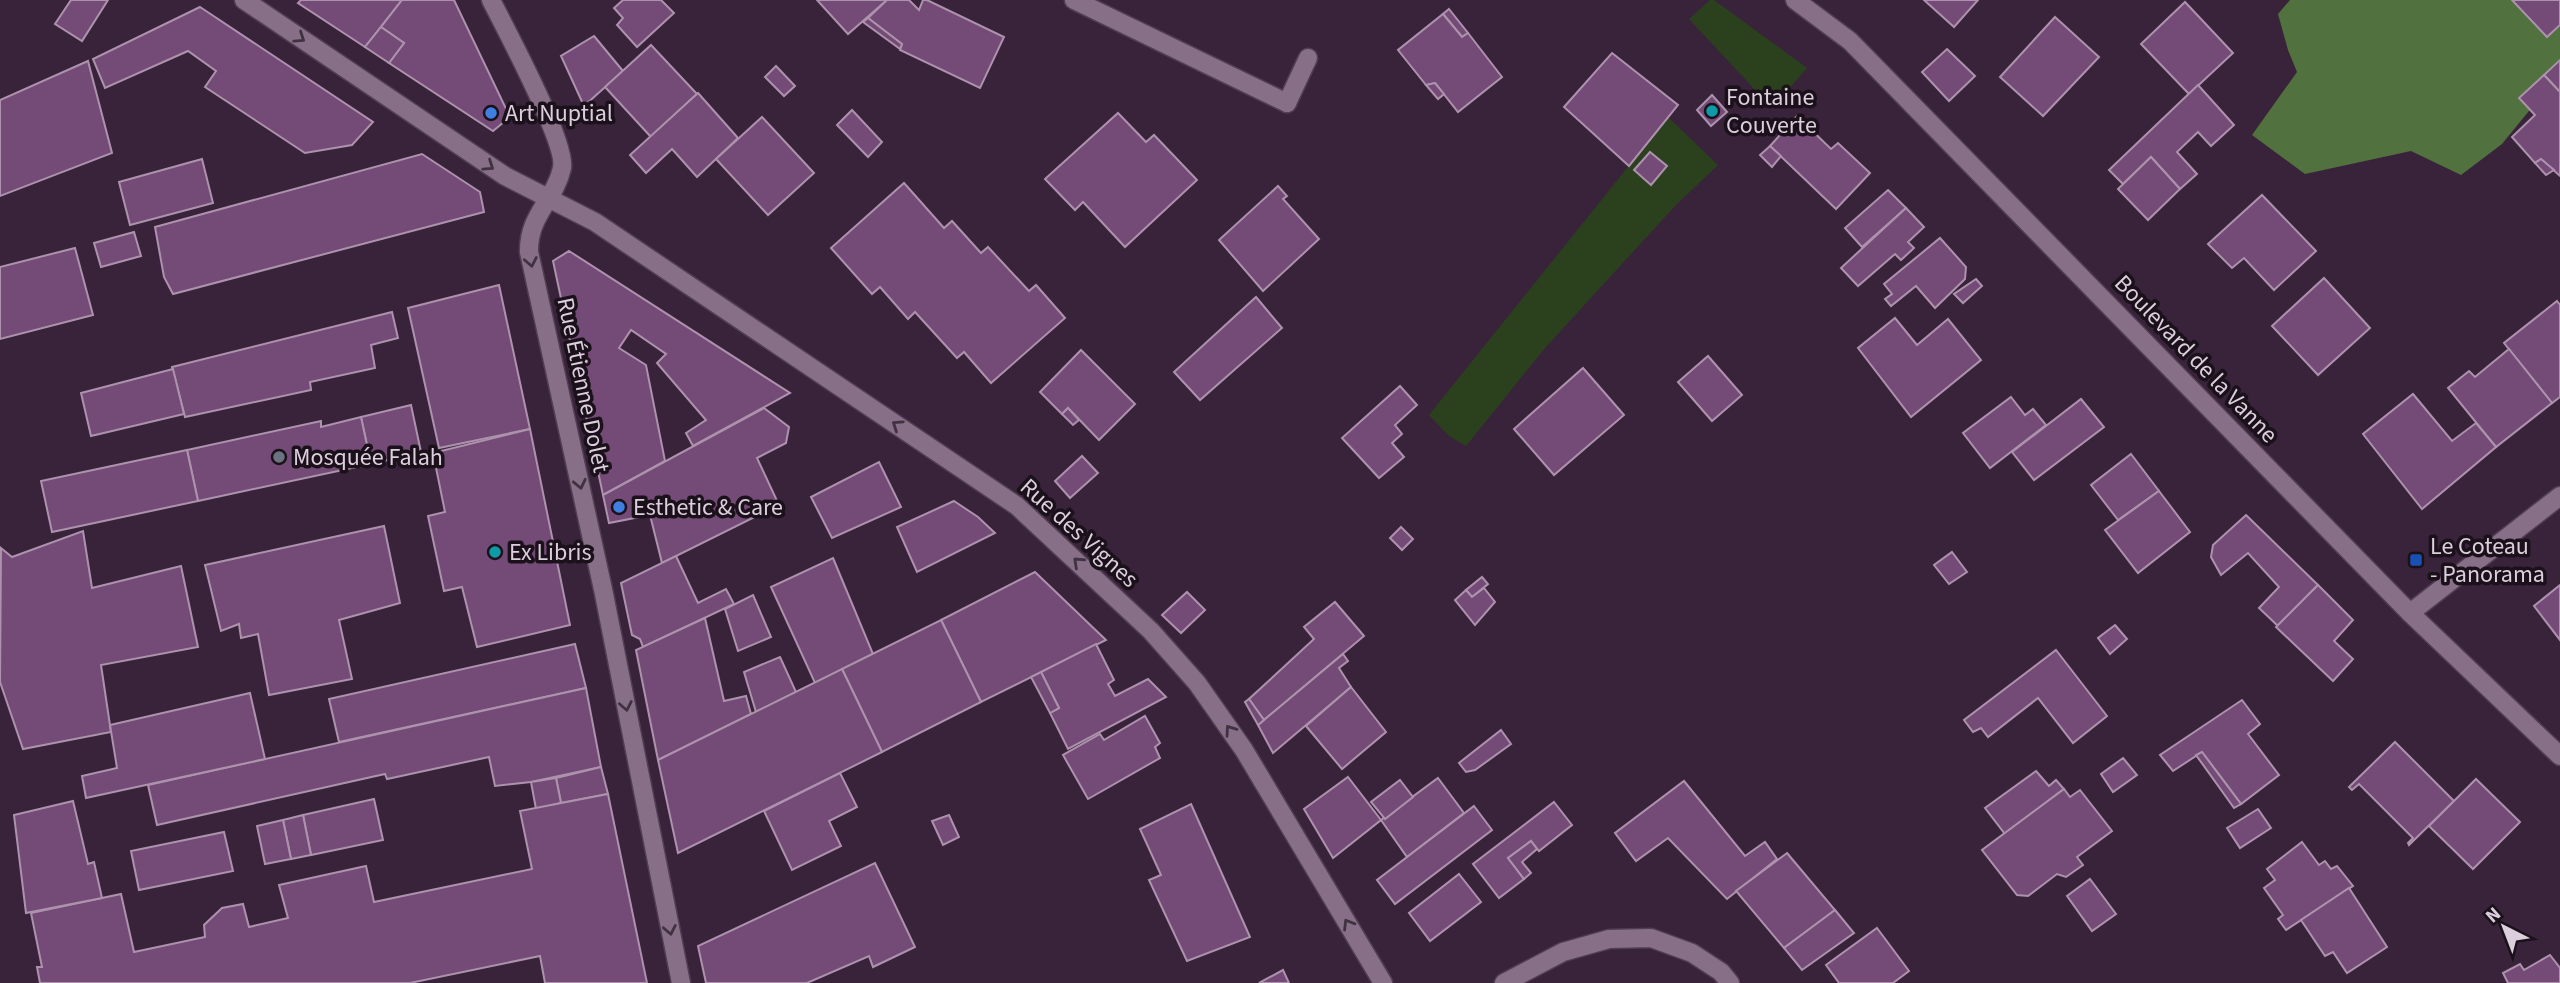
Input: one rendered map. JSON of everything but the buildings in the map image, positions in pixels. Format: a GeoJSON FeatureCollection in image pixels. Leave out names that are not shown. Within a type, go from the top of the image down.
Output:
{"type":"FeatureCollection","features":[{"type":"Feature","properties":{"kind":"street"},"geometry":{"type":"LineString","coordinates":[[244,0],[505,176],[548,198]]}},
{"type":"Feature","properties":{"kind":"street","name":"Rue Étienne Dolet"},"geometry":{"type":"LineString","coordinates":[[491,0],[550,123],[561,153],[563,165],[559,178],[529,236],[529,252],[604,594],[681,983]]}},
{"type":"Feature","properties":{"kind":"street"},"geometry":{"type":"LineString","coordinates":[[1074,0],[1287,103],[1308,58]]}},
{"type":"Feature","properties":{"kind":"street","name":"Boulevard de la Vanne"},"geometry":{"type":"LineString","coordinates":[[1795,0],[1850,41],[2410,613],[2560,756]]}},
{"type":"Feature","properties":{"kind":"street","name":"Rue des Vignes"},"geometry":{"type":"LineString","coordinates":[[548,198],[595,222],[1017,506],[1151,631],[1197,683],[1244,750],[1383,983]]}},
{"type":"Feature","properties":{"kind":"street"},"geometry":{"type":"LineString","coordinates":[[2410,613],[2560,496]]}},
{"type":"Feature","properties":{"kind":"street"},"geometry":{"type":"LineString","coordinates":[[1504,983],[1563,952],[1609,939],[1651,938],[1692,953],[1721,972],[1730,983]]}},
{"type":"Feature","properties":{"kind":"green space"},"geometry":{"type":"Polygon","coordinates":[[[1710,0],[1714,0],[1807,68],[1772,108],[1689,19],[1710,0]]]}},
{"type":"Feature","properties":{"kind":"green space"},"geometry":{"type":"Polygon","coordinates":[[[2290,0],[2533,0],[2560,15],[2560,78],[2542,95],[2502,144],[2461,175],[2411,151],[2305,174],[2252,135],[2297,72],[2278,14],[2290,0]]]}},
{"type":"Feature","properties":{"kind":"green space"},"geometry":{"type":"Polygon","coordinates":[[[1668,117],[1718,165],[1675,206],[1545,348],[1466,446],[1449,436],[1429,415],[1668,117]]]}},
{"type":"Feature","properties":{"kind":"place","name":"Fontaine Couverte"},"geometry":{"type":"Point","coordinates":[1712,111]}},
{"type":"Feature","properties":{"kind":"place","name":"Art Nuptial"},"geometry":{"type":"Point","coordinates":[491,113]}},
{"type":"Feature","properties":{"kind":"place","name":"Mosquée Falah"},"geometry":{"type":"Point","coordinates":[279,457]}},
{"type":"Feature","properties":{"kind":"place","name":"Esthetic & Care"},"geometry":{"type":"Point","coordinates":[619,507]}},
{"type":"Feature","properties":{"kind":"place","name":"Ex Libris"},"geometry":{"type":"Point","coordinates":[495,552]}},
{"type":"Feature","properties":{"kind":"place","name":"Le Coteau - Panorama"},"geometry":{"type":"Point","coordinates":[2416,560]}}]}
